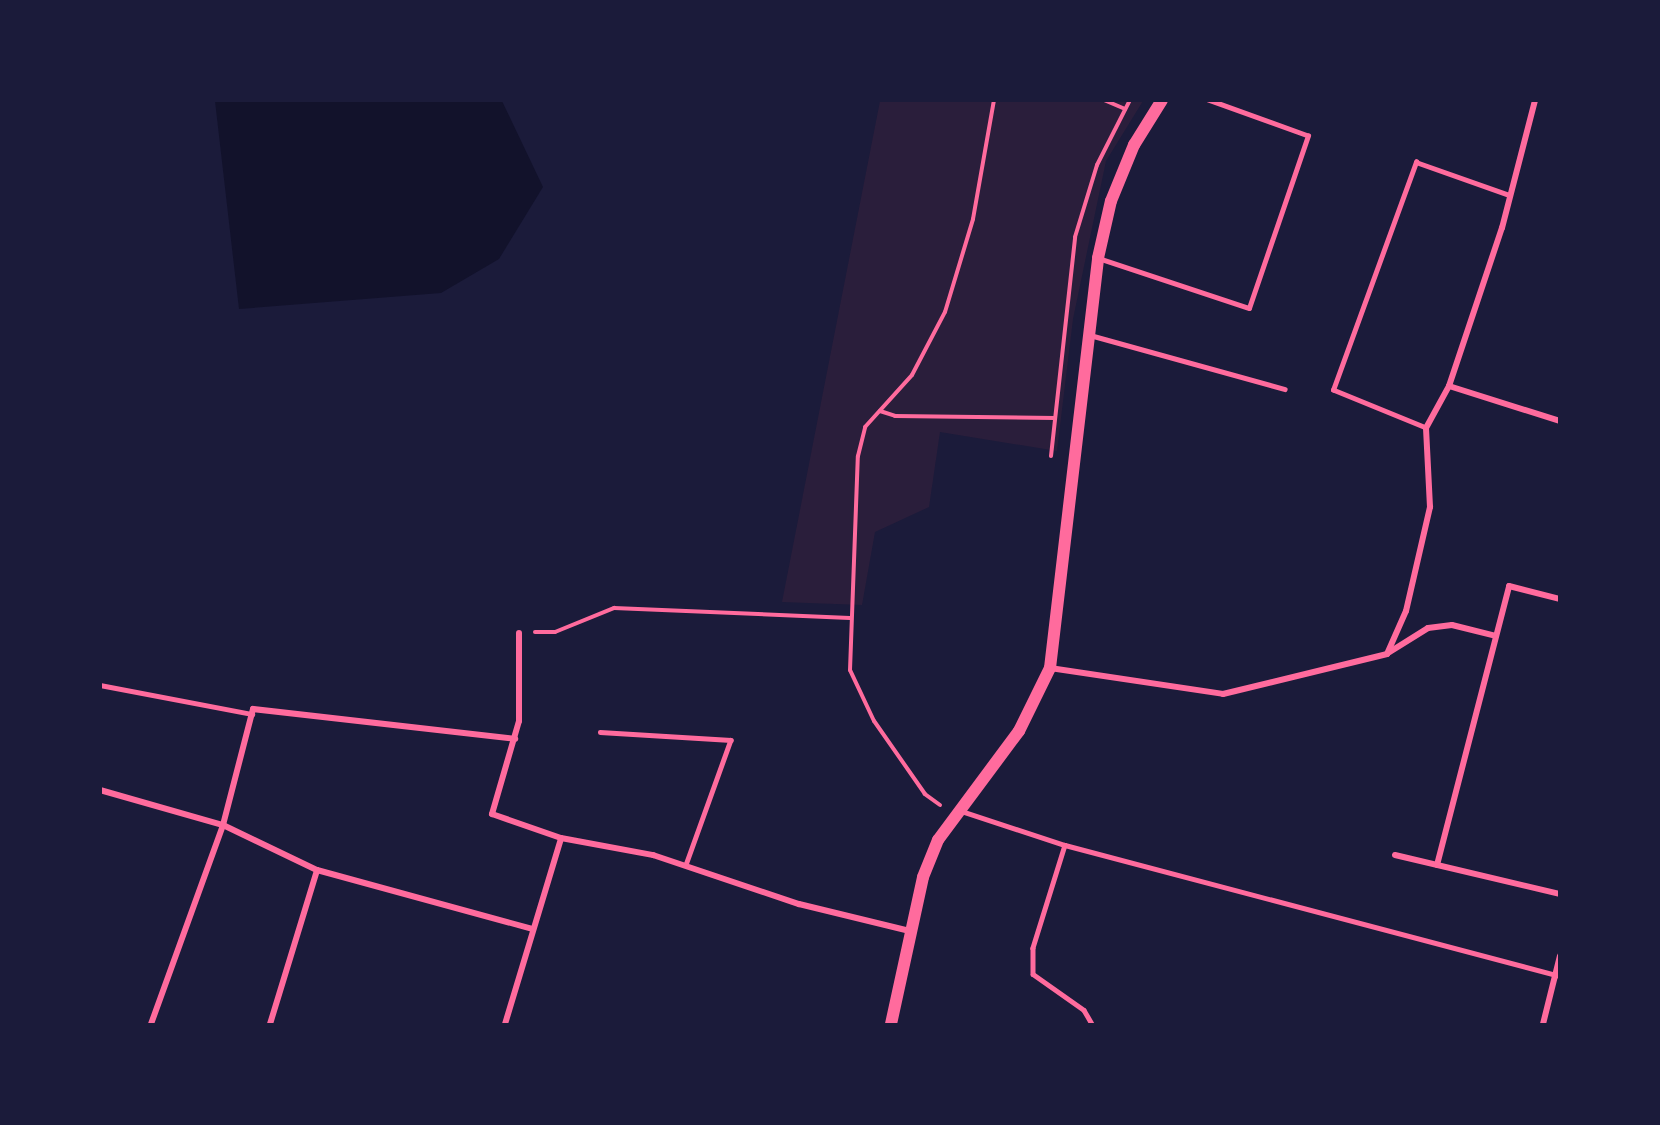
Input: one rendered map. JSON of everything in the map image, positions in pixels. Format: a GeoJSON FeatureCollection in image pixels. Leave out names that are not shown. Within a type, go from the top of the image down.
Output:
{"type":"FeatureCollection","features":[{"type":"Feature","properties":{"kind":"main road"},"geometry":{"type":"LineString","coordinates":[[891,1024],[922,877],[957,810],[1019,731],[1050,668],[1098,258],[1112,201],[1134,145],[1161,100]]}},
{"type":"Feature","properties":{"kind":"street"},"geometry":{"type":"LineString","coordinates":[[1387,654],[1406,611],[1430,507],[1426,428],[1449,386],[1509,195],[1535,100]]}},
{"type":"Feature","properties":{"kind":"street"},"geometry":{"type":"LineString","coordinates":[[1449,386],[1560,421]]}},
{"type":"Feature","properties":{"kind":"street"},"geometry":{"type":"LineString","coordinates":[[1437,865],[1509,586],[1560,599]]}},
{"type":"Feature","properties":{"kind":"street"},"geometry":{"type":"LineString","coordinates":[[1050,668],[1223,694],[1387,654],[1428,628],[1452,625],[1496,636]]}},
{"type":"Feature","properties":{"kind":"street"},"geometry":{"type":"LineString","coordinates":[[519,633],[515,739],[492,814],[561,838],[686,865],[799,904],[910,931]]}},
{"type":"Feature","properties":{"kind":"street"},"geometry":{"type":"LineString","coordinates":[[151,1024],[223,825],[253,709],[515,739]]}},
{"type":"Feature","properties":{"kind":"street"},"geometry":{"type":"LineString","coordinates":[[100,790],[223,825],[317,870],[533,929]]}},
{"type":"Feature","properties":{"kind":"street"},"geometry":{"type":"LineString","coordinates":[[505,1024],[561,838]]}},
{"type":"Feature","properties":{"kind":"street"},"geometry":{"type":"LineString","coordinates":[[1395,855],[1560,894]]}},
{"type":"Feature","properties":{"kind":"street"},"geometry":{"type":"LineString","coordinates":[[270,1024],[317,870]]}},
{"type":"Feature","properties":{"kind":"street"},"geometry":{"type":"LineString","coordinates":[[1543,1024],[1557,976],[1560,956]]}},
{"type":"Feature","properties":{"kind":"lane"},"geometry":{"type":"LineString","coordinates":[[1098,258],[1249,308],[1308,136],[1208,100]]}},
{"type":"Feature","properties":{"kind":"lane"},"geometry":{"type":"LineString","coordinates":[[1426,428],[1333,390],[1416,162],[1509,195]]}},
{"type":"Feature","properties":{"kind":"lane"},"geometry":{"type":"LineString","coordinates":[[1088,334],[1285,389]]}},
{"type":"Feature","properties":{"kind":"lane"},"geometry":{"type":"LineString","coordinates":[[100,685],[252,714]]}},
{"type":"Feature","properties":{"kind":"lane"},"geometry":{"type":"LineString","coordinates":[[600,732],[731,740],[686,865]]}},
{"type":"Feature","properties":{"kind":"lane"},"geometry":{"type":"LineString","coordinates":[[957,810],[1065,845],[1557,976]]}},
{"type":"Feature","properties":{"kind":"lane"},"geometry":{"type":"LineString","coordinates":[[1065,845],[1033,948],[1033,974],[1084,1010],[1092,1024]]}},
{"type":"Feature","properties":{"kind":"path"},"geometry":{"type":"LineString","coordinates":[[941,806],[925,794],[854,688],[850,618],[858,456],[865,427],[912,375],[945,312],[973,219],[994,100]]}},
{"type":"Feature","properties":{"kind":"path"},"geometry":{"type":"LineString","coordinates":[[1104,100],[1125,109]]}},
{"type":"Feature","properties":{"kind":"path"},"geometry":{"type":"LineString","coordinates":[[879,411],[895,416],[1055,418]]}},
{"type":"Feature","properties":{"kind":"path"},"geometry":{"type":"LineString","coordinates":[[519,633],[555,632],[614,608],[850,618]]}},
{"type":"Feature","properties":{"kind":"shaded area"},"geometry":{"type":"Polygon","coordinates":[[[215,101],[502,101],[543,187],[499,259],[441,293],[239,309],[215,101]]]}},
{"type":"Feature","properties":{"kind":"shaded area"},"geometry":{"type":"Polygon","coordinates":[[[880,101],[1143,101],[1106,161],[1073,319],[1057,451],[940,432],[929,507],[875,532],[862,605],[782,602],[880,101]]]}}]}
